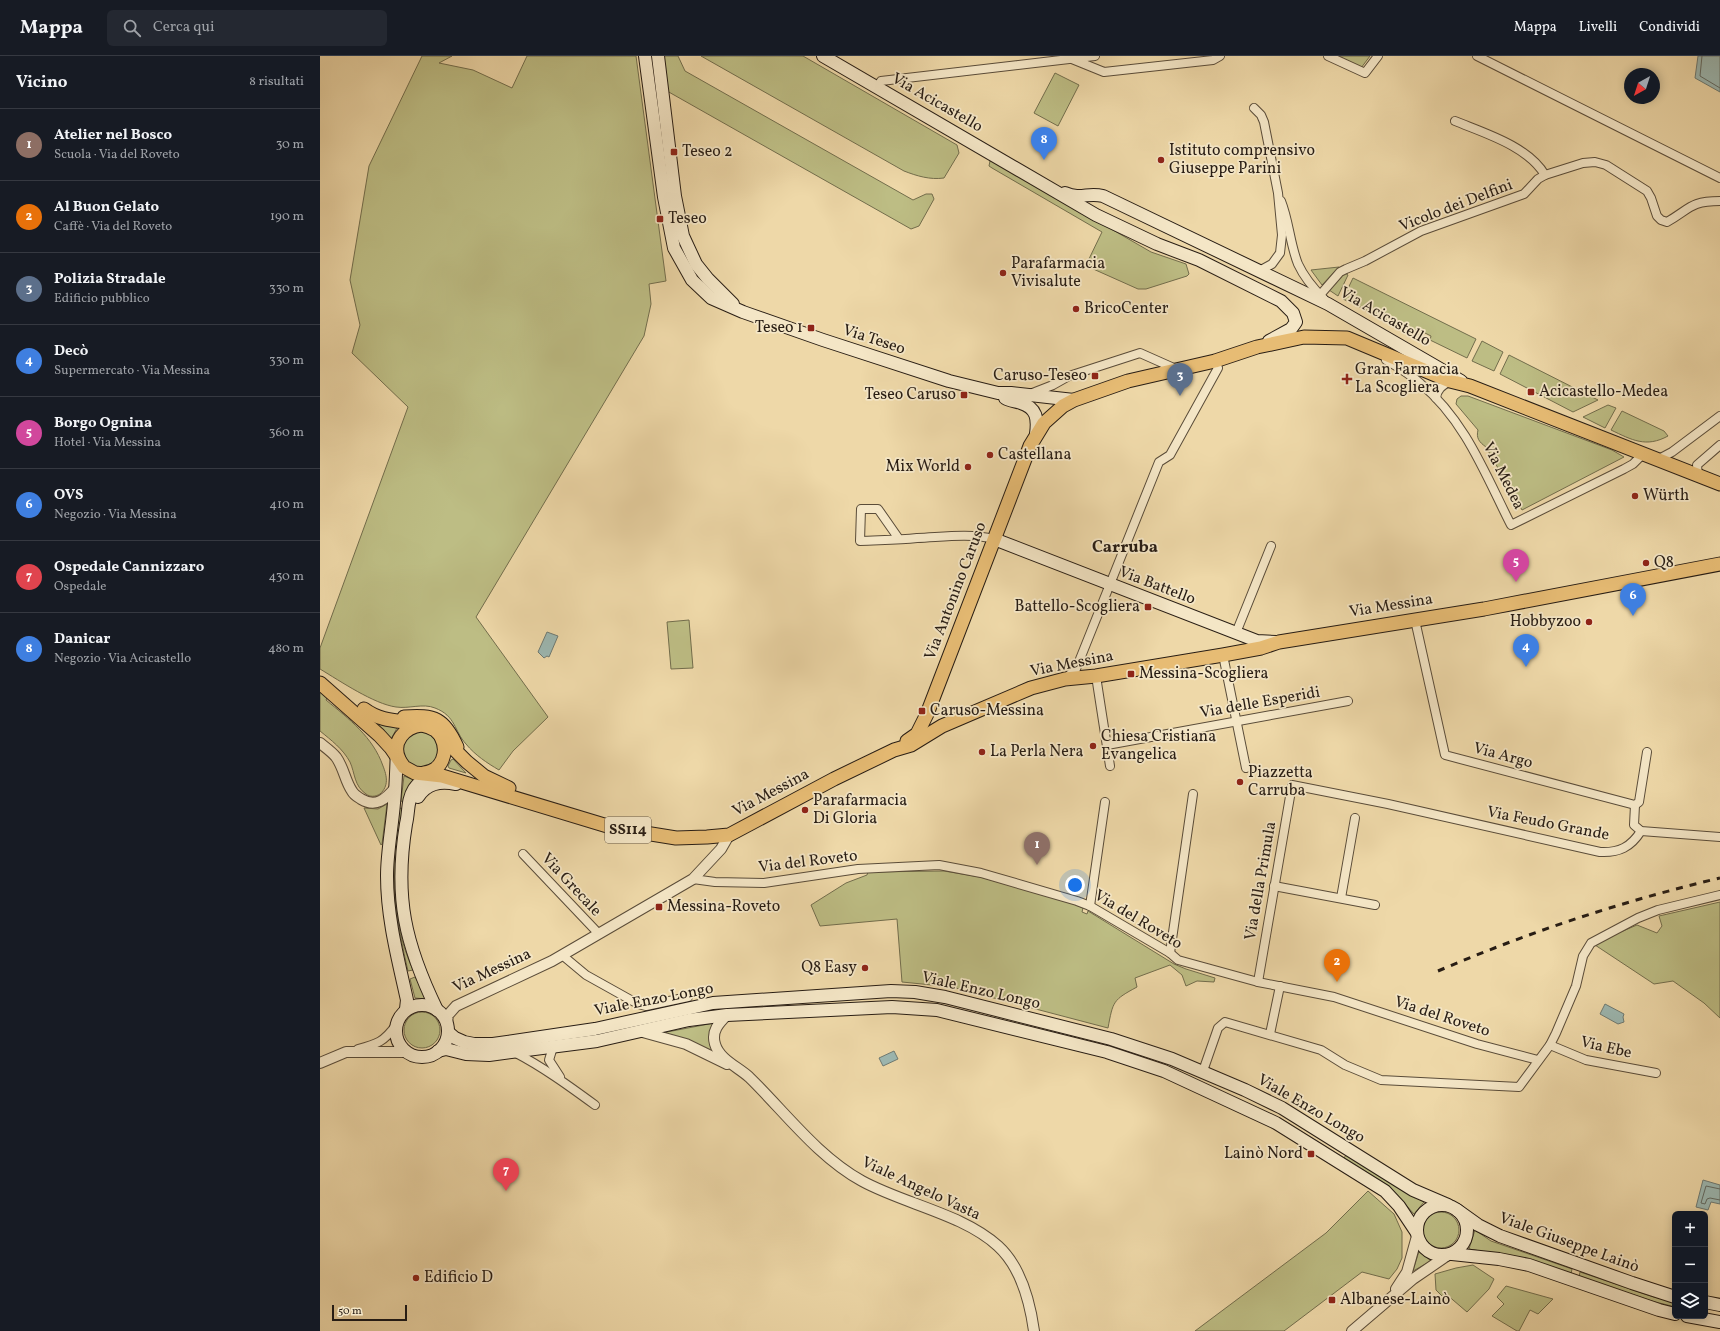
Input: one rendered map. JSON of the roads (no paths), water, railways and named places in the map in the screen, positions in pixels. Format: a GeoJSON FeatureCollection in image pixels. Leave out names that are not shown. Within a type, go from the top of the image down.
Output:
{"type":"FeatureCollection","features":[{"type":"Feature","properties":{"kind":"main road","name":"Via Teseo"},"geometry":{"type":"LineString","coordinates":[[645,56],[664,197],[674,248],[692,280],[702,290],[712,298],[743,312],[823,340],[920,372],[998,393]]}},
{"type":"Feature","properties":{"kind":"main road"},"geometry":{"type":"LineString","coordinates":[[658,56],[675,196],[683,236],[689,252],[708,279],[721,293],[743,312]]}},
{"type":"Feature","properties":{"kind":"main road","name":"Via Acicastello"},"geometry":{"type":"LineString","coordinates":[[823,56],[1096,215],[1212,266],[1281,301],[1291,310],[1296,322],[1291,330],[1257,346]]}},
{"type":"Feature","properties":{"kind":"main road","name":"Via Acicastello"},"geometry":{"type":"LineString","coordinates":[[1035,180],[1076,197],[1095,194],[1149,217],[1324,299],[1470,386],[1720,484]]}},
{"type":"Feature","properties":{"kind":"main road"},"geometry":{"type":"LineString","coordinates":[[1095,194],[1089,200],[1092,207],[1134,232]]}},
{"type":"Feature","properties":{"kind":"main road"},"geometry":{"type":"LineString","coordinates":[[998,393],[1074,400],[1128,381],[1215,360],[1257,346],[1304,336],[1347,338],[1450,381],[1470,386]]}},
{"type":"Feature","properties":{"kind":"main road"},"geometry":{"type":"LineString","coordinates":[[998,393],[1008,400],[1023,404],[1033,411],[1038,420],[1036,434]]}},
{"type":"Feature","properties":{"kind":"main road","name":"Via Antonino Caruso"},"geometry":{"type":"LineString","coordinates":[[894,750],[914,737],[927,714],[1036,434],[1052,415],[1074,400]]}},
{"type":"Feature","properties":{"kind":"main road","name":"Via Battello"},"geometry":{"type":"LineString","coordinates":[[994,539],[1236,633],[1262,642],[1279,642]]}},
{"type":"Feature","properties":{"kind":"main road","name":"Via Messina"},"geometry":{"type":"LineString","coordinates":[[729,835],[834,779],[894,750],[911,745],[942,726],[1031,688],[1065,679],[1096,676],[1223,655],[1261,648],[1279,642],[1484,609],[1720,564]]}},
{"type":"Feature","properties":{"kind":"main road"},"geometry":{"type":"LineString","coordinates":[[320,681],[374,716],[385,720],[428,726],[440,735],[467,762],[484,776],[551,808]]}},
{"type":"Feature","properties":{"kind":"main road"},"geometry":{"type":"LineString","coordinates":[[320,681],[370,726],[391,748],[397,760],[409,770],[429,772],[551,808]]}},
{"type":"Feature","properties":{"kind":"main road"},"geometry":{"type":"LineString","coordinates":[[364,709],[386,717],[398,718],[424,716],[434,718],[448,729],[467,762]]}},
{"type":"Feature","properties":{"kind":"main road"},"geometry":{"type":"LineString","coordinates":[[927,714],[928,725],[942,726]]}},
{"type":"Feature","properties":{"kind":"main road"},"geometry":{"type":"LineString","coordinates":[[406,1010],[408,1000],[390,914],[387,876],[400,737],[409,728],[421,725]]}},
{"type":"Feature","properties":{"kind":"main road"},"geometry":{"type":"LineString","coordinates":[[437,1010],[412,953],[406,931],[403,907],[401,858],[408,818],[407,806],[414,789],[444,755],[445,748],[440,735]]}},
{"type":"Feature","properties":{"kind":"main road"},"geometry":{"type":"LineString","coordinates":[[408,818],[421,792],[426,787],[436,783],[446,782],[490,789]]}},
{"type":"Feature","properties":{"kind":"main road","name":"SS114"},"geometry":{"type":"LineString","coordinates":[[551,808],[614,828],[645,834],[676,838],[729,835]]}},
{"type":"Feature","properties":{"kind":"main road","name":"Viale Enzo Longo"},"geometry":{"type":"LineString","coordinates":[[447,1028],[455,1038],[464,1042],[474,1044],[493,1044],[595,1029],[713,1003],[897,991],[945,996],[1111,1039],[1172,1059],[1282,1108],[1413,1190],[1453,1208]]}},
{"type":"Feature","properties":{"kind":"main road"},"geometry":{"type":"LineString","coordinates":[[420,1004],[429,1005],[437,1010],[443,1015],[447,1028],[445,1043],[438,1051],[431,1055],[422,1056],[407,1052],[399,1043],[396,1031],[396,1025],[401,1015],[406,1010],[420,1004]]}},
{"type":"Feature","properties":{"kind":"main road","name":"Viale Enzo Longo"},"geometry":{"type":"LineString","coordinates":[[438,1051],[446,1049],[478,1055],[597,1042],[688,1020],[727,1015],[892,1007],[937,1010],[1107,1052],[1164,1071],[1276,1123],[1384,1191],[1399,1206],[1417,1234]]}},
{"type":"Feature","properties":{"kind":"main road"},"geometry":{"type":"LineString","coordinates":[[1437,1205],[1453,1208],[1466,1221],[1468,1231],[1464,1245],[1450,1255],[1438,1256],[1428,1252],[1421,1245],[1417,1234],[1418,1222],[1427,1210],[1437,1205]]}},
{"type":"Feature","properties":{"kind":"main road","name":"Viale Giuseppe Lainò"},"geometry":{"type":"LineString","coordinates":[[1453,1208],[1478,1225],[1500,1236],[1672,1296]]}},
{"type":"Feature","properties":{"kind":"main road","name":"Viale Giuseppe Lainò"},"geometry":{"type":"LineString","coordinates":[[1450,1255],[1499,1259],[1529,1265],[1672,1313]]}},
{"type":"Feature","properties":{"kind":"main road"},"geometry":{"type":"LineString","coordinates":[[1708,1303],[1720,1305]]}},
{"type":"Feature","properties":{"kind":"main road"},"geometry":{"type":"LineString","coordinates":[[1704,1319],[1720,1322]]}},
{"type":"Feature","properties":{"kind":"street"},"geometry":{"type":"LineString","coordinates":[[877,88],[881,80],[1095,56]]}},
{"type":"Feature","properties":{"kind":"street"},"geometry":{"type":"LineString","coordinates":[[1069,58],[1104,72],[1213,60],[1220,56]]}},
{"type":"Feature","properties":{"kind":"street"},"geometry":{"type":"LineString","coordinates":[[1328,56],[1365,73],[1378,56]]}},
{"type":"Feature","properties":{"kind":"street"},"geometry":{"type":"LineString","coordinates":[[1476,56],[1720,178]]}},
{"type":"Feature","properties":{"kind":"street"},"geometry":{"type":"LineString","coordinates":[[1254,108],[1261,115],[1264,122],[1278,194],[1282,235],[1282,248],[1280,253],[1272,264],[1261,270]]}},
{"type":"Feature","properties":{"kind":"street"},"geometry":{"type":"LineString","coordinates":[[1455,122],[1506,142],[1522,152],[1540,167],[1545,175]]}},
{"type":"Feature","properties":{"kind":"street","name":"Vicolo dei Delfini"},"geometry":{"type":"LineString","coordinates":[[1324,299],[1340,272],[1365,261],[1421,230],[1524,194],[1538,179],[1545,175],[1583,163],[1595,162],[1606,165],[1647,191],[1657,216],[1661,220],[1667,222],[1695,203],[1720,201]]}},
{"type":"Feature","properties":{"kind":"street"},"geometry":{"type":"LineString","coordinates":[[1278,194],[1286,215],[1298,264],[1303,273],[1324,299]]}},
{"type":"Feature","properties":{"kind":"street"},"geometry":{"type":"LineString","coordinates":[[1359,343],[1407,372],[1436,398]]}},
{"type":"Feature","properties":{"kind":"street"},"geometry":{"type":"LineString","coordinates":[[1027,395],[1053,385],[1069,376],[1140,353],[1176,369]]}},
{"type":"Feature","properties":{"kind":"street"},"geometry":{"type":"LineString","coordinates":[[1065,679],[1076,669],[1159,462],[1170,455],[1218,368],[1215,360]]}},
{"type":"Feature","properties":{"kind":"street"},"geometry":{"type":"LineString","coordinates":[[1436,398],[1437,392],[1441,387],[1450,381]]}},
{"type":"Feature","properties":{"kind":"street","name":"Via Medea"},"geometry":{"type":"LineString","coordinates":[[1436,398],[1469,441],[1512,524],[1624,469],[1633,464],[1642,454]]}},
{"type":"Feature","properties":{"kind":"street"},"geometry":{"type":"LineString","coordinates":[[1657,460],[1672,452],[1720,416]]}},
{"type":"Feature","properties":{"kind":"street"},"geometry":{"type":"LineString","coordinates":[[1698,476],[1697,465],[1720,445]]}},
{"type":"Feature","properties":{"kind":"street","name":"Via Battello"},"geometry":{"type":"LineString","coordinates":[[899,539],[878,509],[860,509],[860,541],[899,539],[961,535],[983,536],[994,539]]}},
{"type":"Feature","properties":{"kind":"street"},"geometry":{"type":"LineString","coordinates":[[1236,633],[1271,546]]}},
{"type":"Feature","properties":{"kind":"street","name":"Via Argo"},"geometry":{"type":"LineString","coordinates":[[1415,620],[1446,756],[1635,805]]}},
{"type":"Feature","properties":{"kind":"street"},"geometry":{"type":"LineString","coordinates":[[1223,655],[1246,768]]}},
{"type":"Feature","properties":{"kind":"street"},"geometry":{"type":"LineString","coordinates":[[1096,676],[1110,766]]}},
{"type":"Feature","properties":{"kind":"street","name":"Via delle Esperidi"},"geometry":{"type":"LineString","coordinates":[[1107,745],[1348,701]]}},
{"type":"Feature","properties":{"kind":"street"},"geometry":{"type":"LineString","coordinates":[[320,743],[336,756],[345,772],[353,794],[359,798],[370,803],[376,803],[388,796],[395,788]]}},
{"type":"Feature","properties":{"kind":"street"},"geometry":{"type":"LineString","coordinates":[[1647,752],[1639,802],[1635,805],[1634,825],[1641,831],[1720,837]]}},
{"type":"Feature","properties":{"kind":"street","name":"Via Feudo Grande"},"geometry":{"type":"LineString","coordinates":[[1292,785],[1388,804],[1600,852],[1617,852],[1624,849],[1634,841],[1641,831]]}},
{"type":"Feature","properties":{"kind":"street","name":"Via della Primula"},"geometry":{"type":"LineString","coordinates":[[1258,982],[1292,785]]}},
{"type":"Feature","properties":{"kind":"street"},"geometry":{"type":"LineString","coordinates":[[1170,953],[1193,794]]}},
{"type":"Feature","properties":{"kind":"street"},"geometry":{"type":"LineString","coordinates":[[1090,906],[1105,802]]}},
{"type":"Feature","properties":{"kind":"street"},"geometry":{"type":"LineString","coordinates":[[1341,898],[1355,818]]}},
{"type":"Feature","properties":{"kind":"street","name":"Via Messina"},"geometry":{"type":"LineString","coordinates":[[447,1028],[448,1015],[456,1006],[526,974],[562,955],[693,879],[721,849],[729,835]]}},
{"type":"Feature","properties":{"kind":"street","name":"Via Grecale"},"geometry":{"type":"LineString","coordinates":[[524,854],[599,934]]}},
{"type":"Feature","properties":{"kind":"street","name":"Via del Roveto"},"geometry":{"type":"LineString","coordinates":[[693,879],[715,882],[764,883],[858,869],[939,865],[981,873],[1061,895],[1090,906],[1170,953],[1178,960],[1258,982],[1334,997],[1477,1044],[1538,1060]]}},
{"type":"Feature","properties":{"kind":"street"},"geometry":{"type":"LineString","coordinates":[[1274,886],[1375,904]]}},
{"type":"Feature","properties":{"kind":"street"},"geometry":{"type":"LineString","coordinates":[[1203,1072],[1218,1028],[1220,1024],[1225,1022],[1321,1050],[1345,1065],[1369,1076],[1390,1081],[1519,1087],[1550,1045],[1576,986],[1583,956],[1591,943],[1638,918],[1658,910],[1720,896]]}},
{"type":"Feature","properties":{"kind":"street"},"geometry":{"type":"LineString","coordinates":[[562,955],[586,975],[638,1004],[646,1006],[688,997]]}},
{"type":"Feature","properties":{"kind":"street"},"geometry":{"type":"LineString","coordinates":[[1270,1034],[1280,986]]}},
{"type":"Feature","properties":{"kind":"street"},"geometry":{"type":"LineString","coordinates":[[727,1015],[716,1028],[714,1043],[724,1057],[747,1075]]}},
{"type":"Feature","properties":{"kind":"street"},"geometry":{"type":"LineString","coordinates":[[320,1063],[346,1052],[374,1045],[383,1040],[396,1025]]}},
{"type":"Feature","properties":{"kind":"street"},"geometry":{"type":"LineString","coordinates":[[639,1031],[686,1044],[747,1075]]}},
{"type":"Feature","properties":{"kind":"street","name":"Via Ebe"},"geometry":{"type":"LineString","coordinates":[[1550,1045],[1586,1060],[1656,1073]]}},
{"type":"Feature","properties":{"kind":"street"},"geometry":{"type":"LineString","coordinates":[[553,1047],[549,1060],[554,1069],[566,1083]]}},
{"type":"Feature","properties":{"kind":"street"},"geometry":{"type":"LineString","coordinates":[[346,1052],[407,1052]]}},
{"type":"Feature","properties":{"kind":"street"},"geometry":{"type":"LineString","coordinates":[[514,1052],[538,1064],[595,1105]]}},
{"type":"Feature","properties":{"kind":"street","name":"Viale Angelo Vasta"},"geometry":{"type":"LineString","coordinates":[[747,1075],[823,1152],[861,1180],[966,1225],[996,1244],[1012,1261],[1023,1287],[1032,1316],[1034,1331]]}},
{"type":"Feature","properties":{"kind":"street"},"geometry":{"type":"LineString","coordinates":[[1382,1307],[1407,1272],[1417,1234]]}},
{"type":"Feature","properties":{"kind":"street"},"geometry":{"type":"LineString","coordinates":[[1352,1331],[1413,1279],[1450,1255]]}},
{"type":"Feature","properties":{"kind":"water"},"geometry":{"type":"Polygon","coordinates":[[[1698,56],[1720,56],[1720,92],[1695,78],[1698,56]]]}},
{"type":"Feature","properties":{"kind":"water"},"geometry":{"type":"Polygon","coordinates":[[[547,632],[558,636],[549,657],[547,656],[544,658],[538,652],[547,632]]]}},
{"type":"Feature","properties":{"kind":"water"},"geometry":{"type":"Polygon","coordinates":[[[1605,1004],[1624,1014],[1624,1022],[1618,1024],[1600,1014],[1605,1004]]]}},
{"type":"Feature","properties":{"kind":"water"},"geometry":{"type":"Polygon","coordinates":[[[894,1051],[898,1059],[883,1066],[879,1058],[894,1051]]]}},
{"type":"Feature","properties":{"kind":"water"},"geometry":{"type":"Polygon","coordinates":[[[1703,1180],[1720,1185],[1720,1204],[1711,1202],[1708,1210],[1696,1207],[1703,1180]]]}},
{"type":"Feature","properties":{"kind":"railway"},"geometry":{"type":"LineString","coordinates":[[1438,971],[1507,943],[1577,918],[1720,878]]}},
{"type":"Feature","properties":{"kind":"place","name":"Teseo 2"},"geometry":{"type":"Point","coordinates":[674,152]}},
{"type":"Feature","properties":{"kind":"place","name":"Danicar"},"geometry":{"type":"Point","coordinates":[1044,160]}},
{"type":"Feature","properties":{"kind":"place","name":"Istituto comprensivo Giuseppe Parini"},"geometry":{"type":"Point","coordinates":[1161,160]}},
{"type":"Feature","properties":{"kind":"place","name":"Teseo"},"geometry":{"type":"Point","coordinates":[660,219]}},
{"type":"Feature","properties":{"kind":"place","name":"Parafarmacia Vivisalute"},"geometry":{"type":"Point","coordinates":[1003,273]}},
{"type":"Feature","properties":{"kind":"place","name":"BricoCenter"},"geometry":{"type":"Point","coordinates":[1076,309]}},
{"type":"Feature","properties":{"kind":"place","name":"Teseo 1"},"geometry":{"type":"Point","coordinates":[811,328]}},
{"type":"Feature","properties":{"kind":"place","name":"Caruso-Teseo"},"geometry":{"type":"Point","coordinates":[1095,376]}},
{"type":"Feature","properties":{"kind":"place","name":"Gran Farmacia La Scogliera"},"geometry":{"type":"Point","coordinates":[1347,379]}},
{"type":"Feature","properties":{"kind":"place","name":"Acicastello-Medea"},"geometry":{"type":"Point","coordinates":[1531,392]}},
{"type":"Feature","properties":{"kind":"place","name":"Teseo Caruso"},"geometry":{"type":"Point","coordinates":[964,395]}},
{"type":"Feature","properties":{"kind":"place","name":"Polizia Stradale"},"geometry":{"type":"Point","coordinates":[1180,396]}},
{"type":"Feature","properties":{"kind":"place","name":"Castellana"},"geometry":{"type":"Point","coordinates":[990,455]}},
{"type":"Feature","properties":{"kind":"place","name":"Mix World"},"geometry":{"type":"Point","coordinates":[968,467]}},
{"type":"Feature","properties":{"kind":"place","name":"Würth"},"geometry":{"type":"Point","coordinates":[1635,496]}},
{"type":"Feature","properties":{"kind":"place","name":"Q8"},"geometry":{"type":"Point","coordinates":[1646,563]}},
{"type":"Feature","properties":{"kind":"place","name":"Borgo Ognina"},"geometry":{"type":"Point","coordinates":[1516,582]}},
{"type":"Feature","properties":{"kind":"place","name":"Battello-Scogliera"},"geometry":{"type":"Point","coordinates":[1148,607]}},
{"type":"Feature","properties":{"kind":"place","name":"OVS"},"geometry":{"type":"Point","coordinates":[1633,616]}},
{"type":"Feature","properties":{"kind":"place","name":"Hobbyzoo"},"geometry":{"type":"Point","coordinates":[1589,622]}},
{"type":"Feature","properties":{"kind":"place","name":"Decò"},"geometry":{"type":"Point","coordinates":[1526,667]}},
{"type":"Feature","properties":{"kind":"place","name":"Messina-Scogliera"},"geometry":{"type":"Point","coordinates":[1131,674]}},
{"type":"Feature","properties":{"kind":"place","name":"Caruso-Messina"},"geometry":{"type":"Point","coordinates":[922,711]}},
{"type":"Feature","properties":{"kind":"place","name":"Chiesa Cristiana Evangelica"},"geometry":{"type":"Point","coordinates":[1093,746]}},
{"type":"Feature","properties":{"kind":"place","name":"La Perla Nera"},"geometry":{"type":"Point","coordinates":[982,752]}},
{"type":"Feature","properties":{"kind":"place","name":"Piazzetta Carruba"},"geometry":{"type":"Point","coordinates":[1240,782]}},
{"type":"Feature","properties":{"kind":"place","name":"Parafarmacia Di Gloria"},"geometry":{"type":"Point","coordinates":[805,810]}},
{"type":"Feature","properties":{"kind":"place","name":"Atelier nel Bosco"},"geometry":{"type":"Point","coordinates":[1037,865]}},
{"type":"Feature","properties":{"kind":"place","name":"Messina-Roveto"},"geometry":{"type":"Point","coordinates":[659,907]}},
{"type":"Feature","properties":{"kind":"place","name":"Q8 Easy"},"geometry":{"type":"Point","coordinates":[865,968]}},
{"type":"Feature","properties":{"kind":"place","name":"Al Buon Gelato"},"geometry":{"type":"Point","coordinates":[1337,982]}},
{"type":"Feature","properties":{"kind":"place","name":"Lainò Nord"},"geometry":{"type":"Point","coordinates":[1311,1154]}},
{"type":"Feature","properties":{"kind":"place","name":"Ospedale Cannizzaro"},"geometry":{"type":"Point","coordinates":[506,1191]}},
{"type":"Feature","properties":{"kind":"place","name":"Edificio D"},"geometry":{"type":"Point","coordinates":[416,1278]}},
{"type":"Feature","properties":{"kind":"place","name":"Albanese-Lainò"},"geometry":{"type":"Point","coordinates":[1332,1300]}},
{"type":"Feature","properties":{"kind":"district","name":"Carruba"},"geometry":{"type":"Point","coordinates":[1125,547]}}]}
